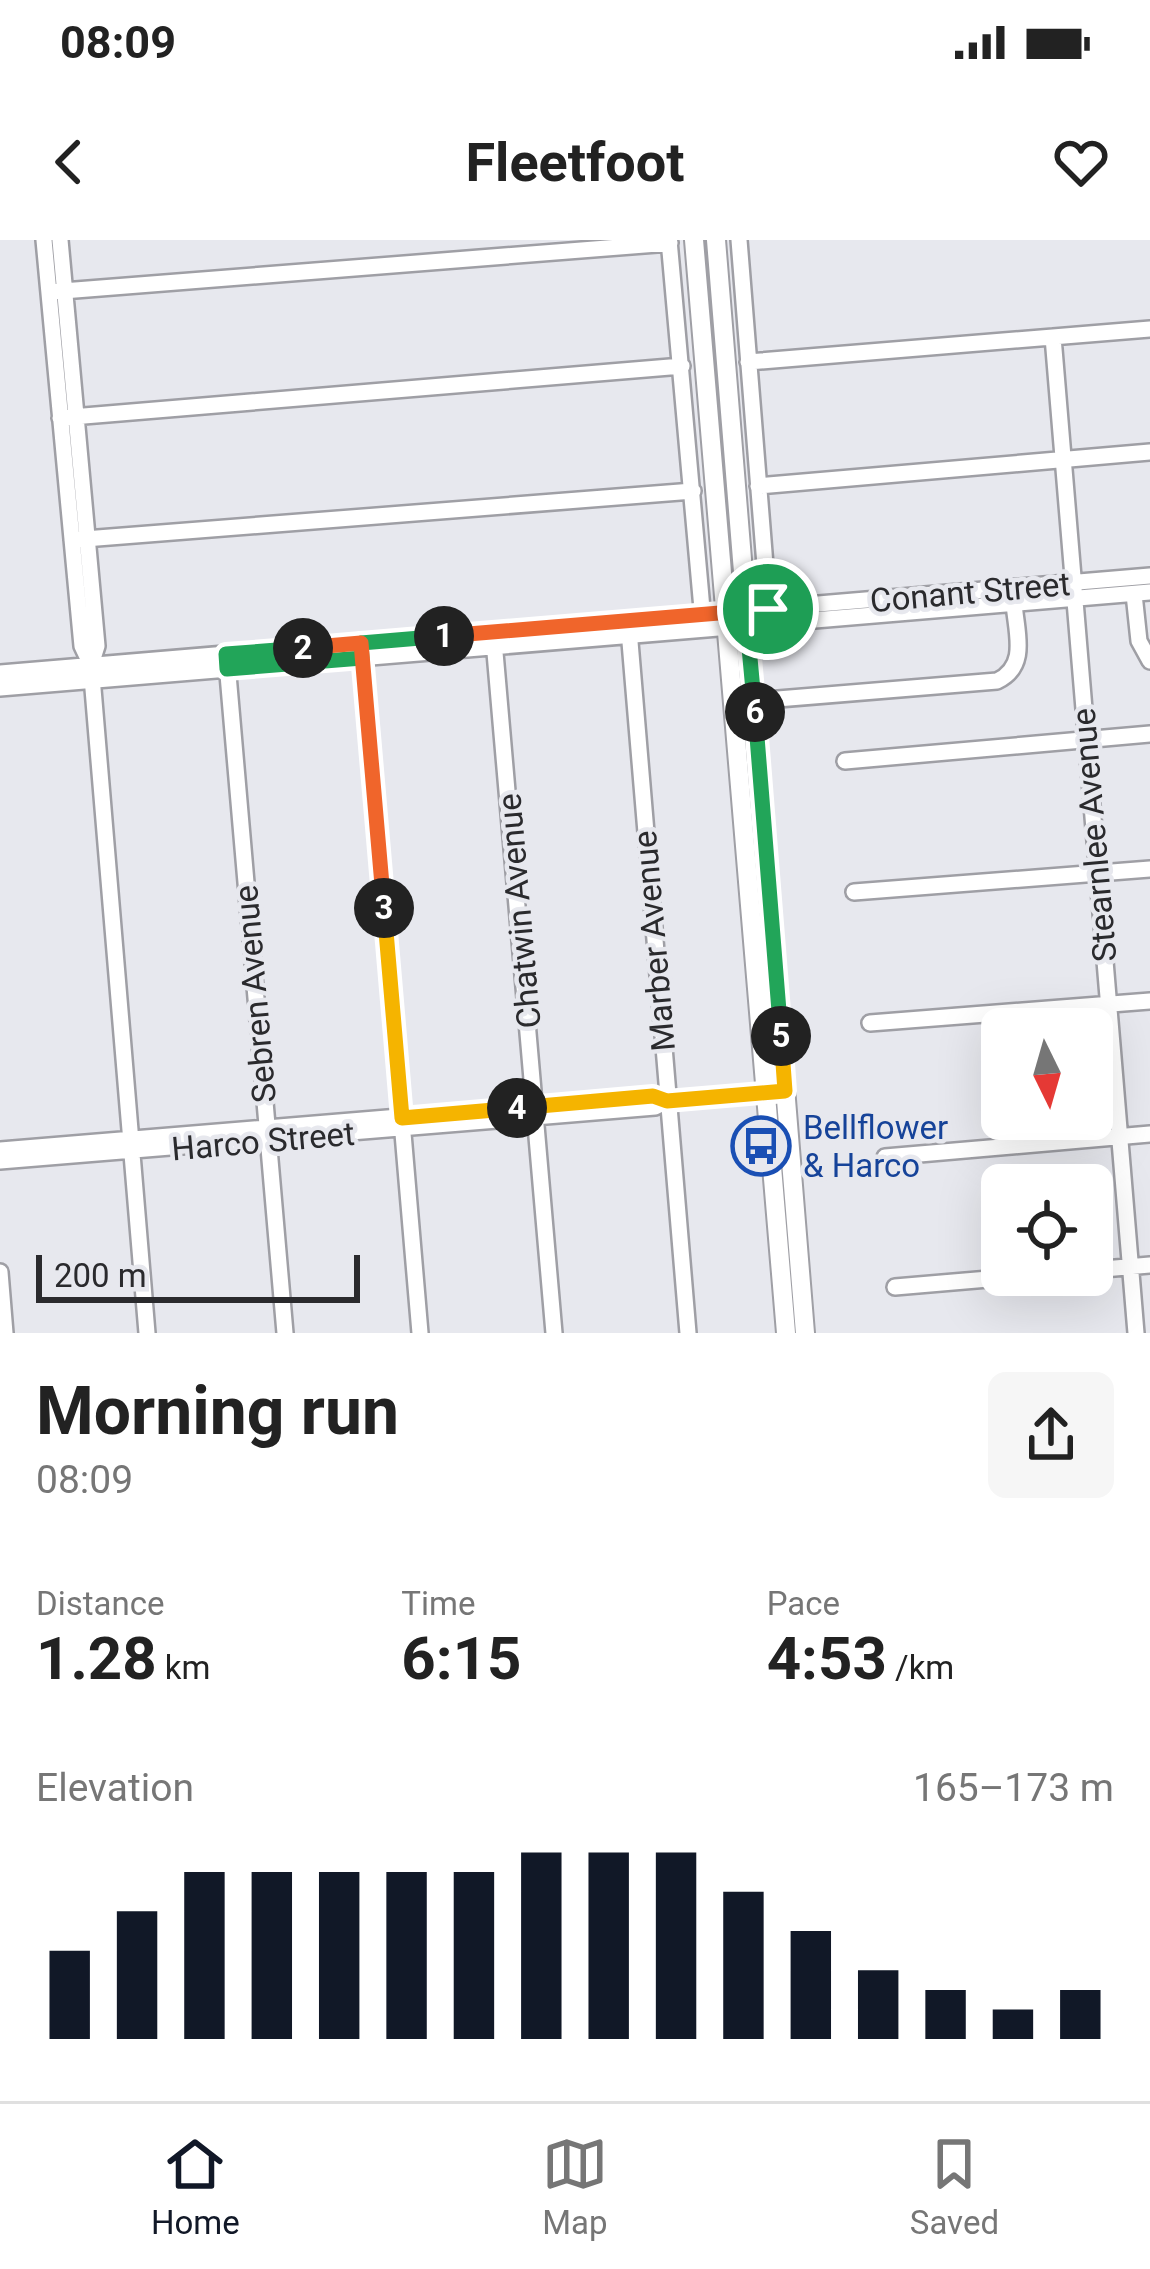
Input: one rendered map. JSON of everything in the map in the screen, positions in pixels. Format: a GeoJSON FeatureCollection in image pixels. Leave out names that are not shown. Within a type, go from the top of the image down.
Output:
{"type":"FeatureCollection","features":[{"type":"Feature","properties":{"kind":"main road"},"geometry":{"type":"LineString","coordinates":[[694,240],[725,620],[806,1333]]}},
{"type":"Feature","properties":{"kind":"main road"},"geometry":{"type":"LineString","coordinates":[[716,240],[754,701],[786,1333]]}},
{"type":"Feature","properties":{"kind":"street"},"geometry":{"type":"LineString","coordinates":[[44,240],[59,292],[78,416],[80,539]]}},
{"type":"Feature","properties":{"kind":"street"},"geometry":{"type":"LineString","coordinates":[[60,240],[60,418],[97,646],[92,673],[147,1333]]}},
{"type":"Feature","properties":{"kind":"street"},"geometry":{"type":"LineString","coordinates":[[739,240],[769,617]]}},
{"type":"Feature","properties":{"kind":"street"},"geometry":{"type":"LineString","coordinates":[[59,292],[670,242],[703,622]]}},
{"type":"Feature","properties":{"kind":"street"},"geometry":{"type":"LineString","coordinates":[[748,362],[1150,329]]}},
{"type":"Feature","properties":{"kind":"street","name":"Stearnlee Avenue"},"geometry":{"type":"LineString","coordinates":[[1053,337],[1136,1333]]}},
{"type":"Feature","properties":{"kind":"street"},"geometry":{"type":"LineString","coordinates":[[60,418],[682,366]]}},
{"type":"Feature","properties":{"kind":"street"},"geometry":{"type":"LineString","coordinates":[[758,486],[1150,452]]}},
{"type":"Feature","properties":{"kind":"street"},"geometry":{"type":"LineString","coordinates":[[80,539],[692,491]]}},
{"type":"Feature","properties":{"kind":"street","name":"Conant Street"},"geometry":{"type":"LineString","coordinates":[[0,688],[92,673],[746,618],[1014,604],[1150,577]]}},
{"type":"Feature","properties":{"kind":"street","name":"Conant Street"},"geometry":{"type":"LineString","coordinates":[[769,617],[1073,591],[1142,593]]}},
{"type":"Feature","properties":{"kind":"street"},"geometry":{"type":"LineString","coordinates":[[1142,593],[1139,641],[1150,661]]}},
{"type":"Feature","properties":{"kind":"street"},"geometry":{"type":"LineString","coordinates":[[754,701],[997,681],[1011,672],[1018,659],[1014,604]]}},
{"type":"Feature","properties":{"kind":"street","name":"Marber Avenue"},"geometry":{"type":"LineString","coordinates":[[628,628],[688,1333]]}},
{"type":"Feature","properties":{"kind":"street","name":"Chatwin Avenue"},"geometry":{"type":"LineString","coordinates":[[494,639],[554,1333]]}},
{"type":"Feature","properties":{"kind":"street"},"geometry":{"type":"LineString","coordinates":[[362,650],[420,1333]]}},
{"type":"Feature","properties":{"kind":"street","name":"Sebren Avenue"},"geometry":{"type":"LineString","coordinates":[[227,662],[285,1333]]}},
{"type":"Feature","properties":{"kind":"street","name":"Conant Street"},"geometry":{"type":"LineString","coordinates":[[0,673],[92,673]]}},
{"type":"Feature","properties":{"kind":"street"},"geometry":{"type":"LineString","coordinates":[[844,761],[1150,734]]}},
{"type":"Feature","properties":{"kind":"street"},"geometry":{"type":"LineString","coordinates":[[854,892],[1150,869]]}},
{"type":"Feature","properties":{"kind":"street"},"geometry":{"type":"LineString","coordinates":[[870,1023],[1150,1001]]}},
{"type":"Feature","properties":{"kind":"street","name":"Harco Street"},"geometry":{"type":"LineString","coordinates":[[0,1161],[537,1112],[653,1096],[667,1101],[776,1092]]}},
{"type":"Feature","properties":{"kind":"street"},"geometry":{"type":"LineString","coordinates":[[885,1157],[1150,1134]]}},
{"type":"Feature","properties":{"kind":"street","name":"Harco Street"},"geometry":{"type":"LineString","coordinates":[[0,1150],[130,1146]]}},
{"type":"Feature","properties":{"kind":"street"},"geometry":{"type":"LineString","coordinates":[[1113,1268],[1150,1265]]}},
{"type":"Feature","properties":{"kind":"street"},"geometry":{"type":"LineString","coordinates":[[0,1271],[5,1333]]}},
{"type":"Feature","properties":{"kind":"street"},"geometry":{"type":"LineString","coordinates":[[895,1287],[981,1280]]}},
{"type":"Feature","properties":{"kind":"place","name":"Bellflower & Harco"},"geometry":{"type":"Point","coordinates":[761,1146]}},
{"type":"Feature","properties":{"kind":"route"},"geometry":{"type":"LineString","coordinates":[[768,609],[361,643],[362,658],[227,669],[226,654],[361,643],[402,1118],[653,1096],[667,1101],[785,1091],[747,626],[770,624],[768,609]]}}]}
